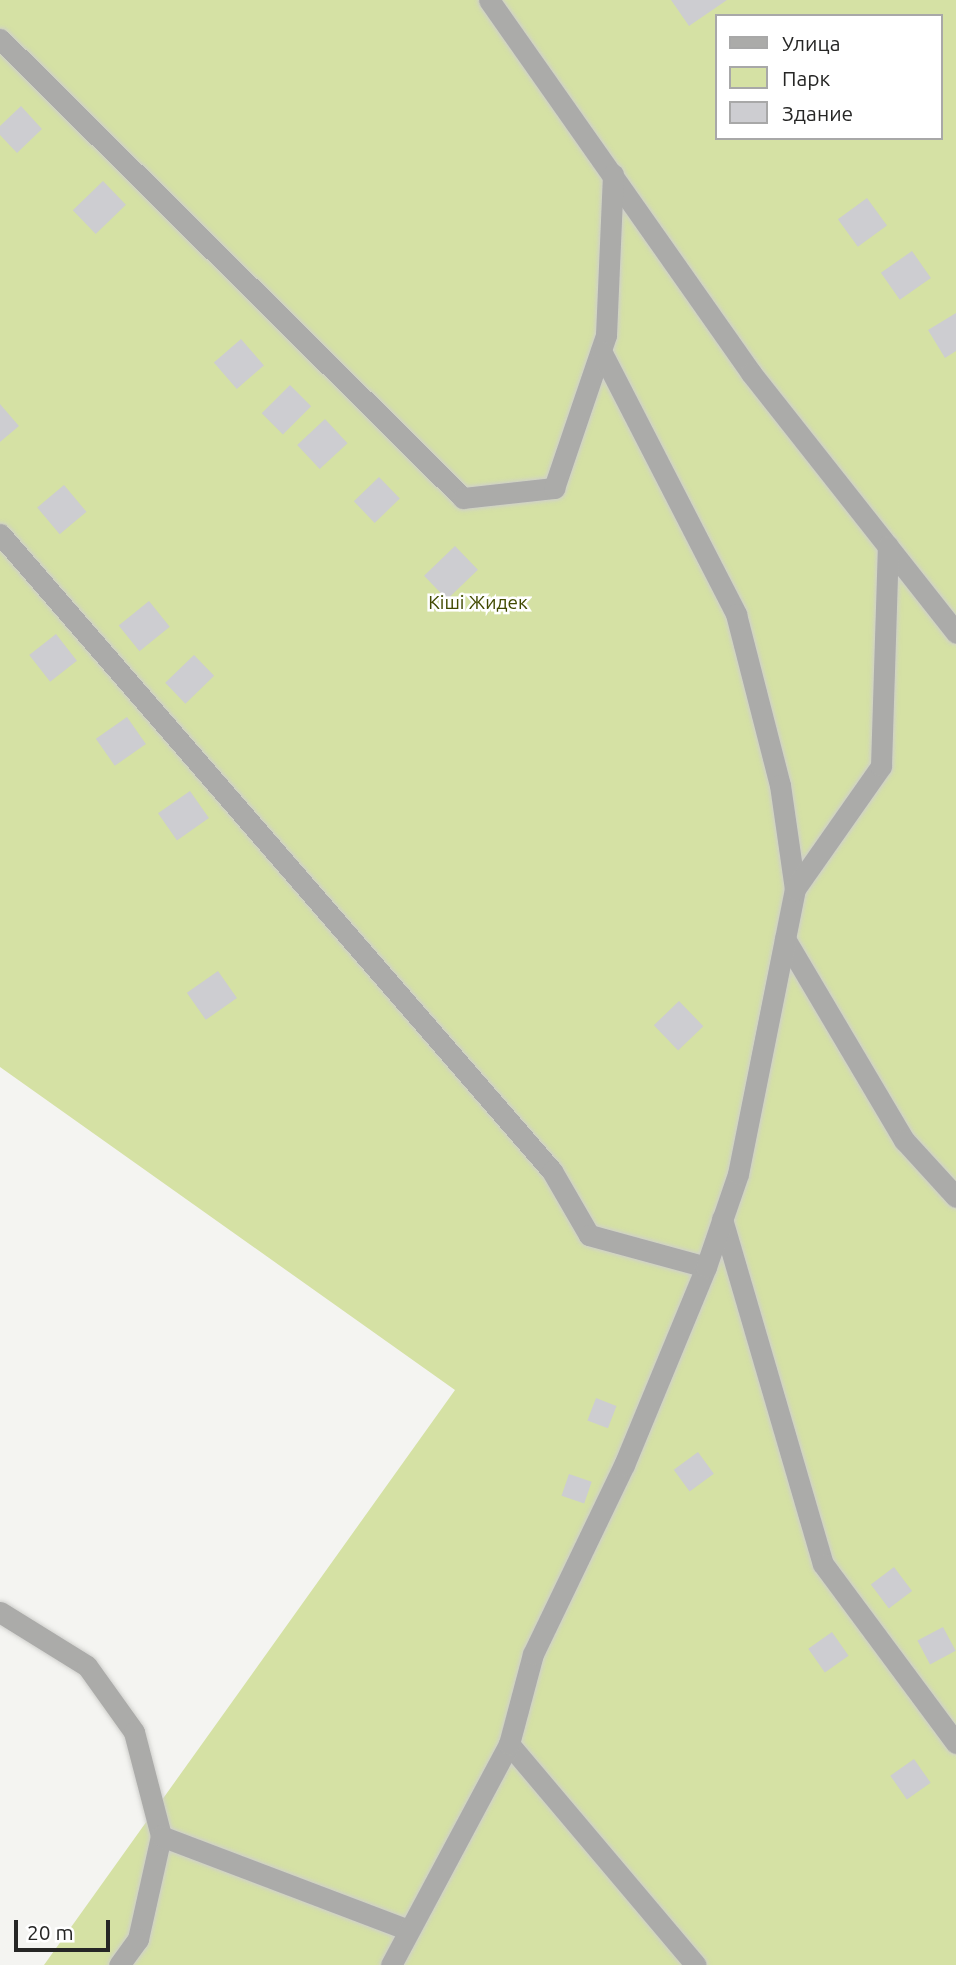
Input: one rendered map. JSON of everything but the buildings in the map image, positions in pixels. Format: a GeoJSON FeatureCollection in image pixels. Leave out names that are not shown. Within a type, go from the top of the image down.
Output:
{"type":"FeatureCollection","features":[{"type":"Feature","properties":{"kind":"street"},"geometry":{"type":"LineString","coordinates":[[488,0],[751,373],[956,633]]}},
{"type":"Feature","properties":{"kind":"street"},"geometry":{"type":"LineString","coordinates":[[0,38],[463,498],[554,488],[601,351],[613,174]]}},
{"type":"Feature","properties":{"kind":"street"},"geometry":{"type":"LineString","coordinates":[[391,1965],[406,1929],[509,1744],[533,1654],[624,1465],[706,1267],[738,1174],[795,890],[780,785],[736,614],[601,351]]}},
{"type":"Feature","properties":{"kind":"street"},"geometry":{"type":"LineString","coordinates":[[0,534],[552,1171],[589,1234],[706,1267]]}},
{"type":"Feature","properties":{"kind":"street"},"geometry":{"type":"LineString","coordinates":[[795,890],[881,765],[888,545]]}},
{"type":"Feature","properties":{"kind":"street"},"geometry":{"type":"LineString","coordinates":[[785,939],[904,1140],[956,1197]]}},
{"type":"Feature","properties":{"kind":"street"},"geometry":{"type":"LineString","coordinates":[[722,1220],[823,1564],[956,1744]]}},
{"type":"Feature","properties":{"kind":"street"},"geometry":{"type":"LineString","coordinates":[[0,1612],[87,1666],[126,1721],[161,1836],[138,1938],[119,1965]]}},
{"type":"Feature","properties":{"kind":"street"},"geometry":{"type":"LineString","coordinates":[[509,1744],[696,1965]]}},
{"type":"Feature","properties":{"kind":"street"},"geometry":{"type":"LineString","coordinates":[[161,1836],[406,1929]]}},
{"type":"Feature","properties":{"kind":"green space","name":"Кіші Жидек"},"geometry":{"type":"Polygon","coordinates":[[[0,0],[956,0],[956,1965],[44,1965],[455,1390],[0,1067],[0,0]]]}}]}
